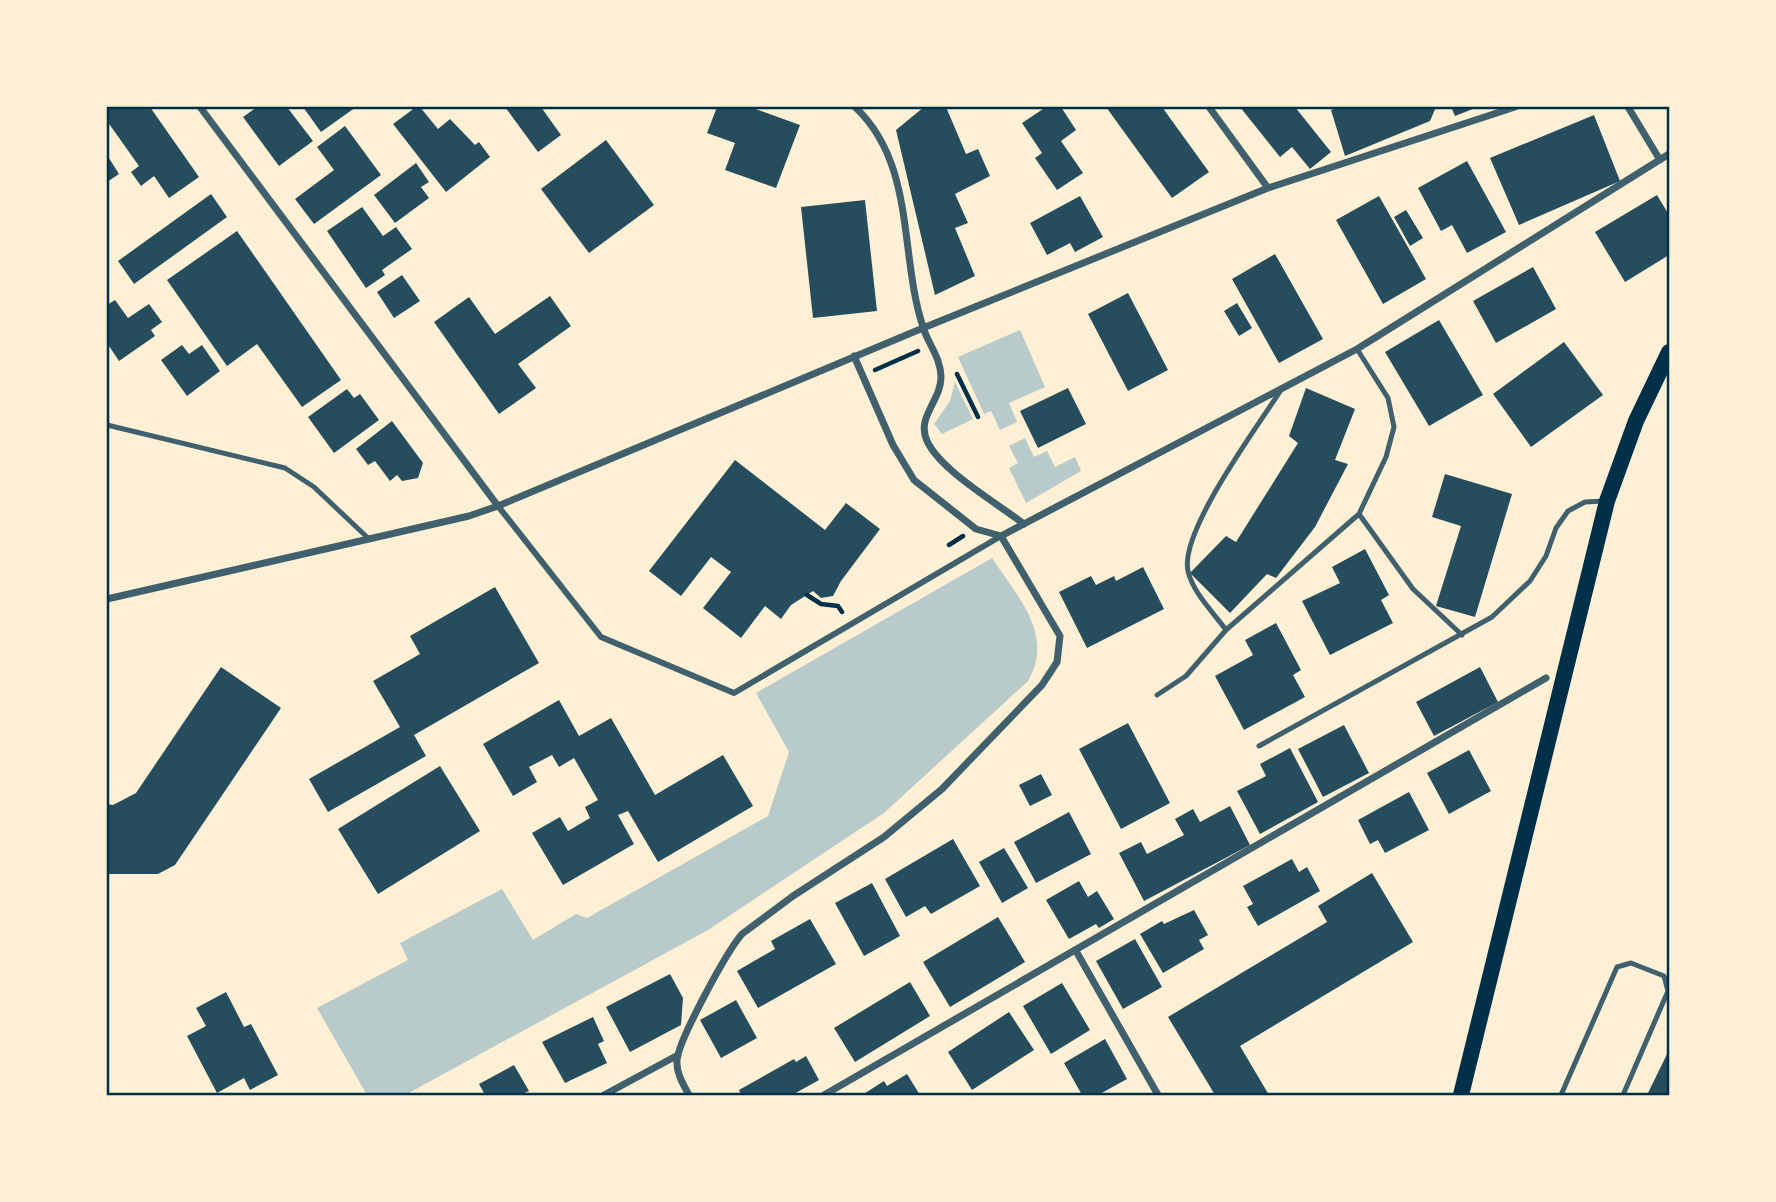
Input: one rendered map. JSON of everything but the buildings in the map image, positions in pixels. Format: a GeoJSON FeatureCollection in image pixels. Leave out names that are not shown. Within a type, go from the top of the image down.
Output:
{"type":"FeatureCollection","features":[{"type":"Feature","properties":{"kind":"main road"},"geometry":{"type":"LineString","coordinates":[[1461,1095],[1607,501],[1636,421],[1669,352]]}},
{"type":"Feature","properties":{"kind":"street"},"geometry":{"type":"LineString","coordinates":[[200,107],[498,506],[601,637],[734,693],[1002,536],[1284,385],[1357,349],[1669,154]]}},
{"type":"Feature","properties":{"kind":"street"},"geometry":{"type":"LineString","coordinates":[[855,107],[879,135],[893,169],[923,328],[932,345],[941,376],[939,390],[924,421],[923,430],[928,444],[944,463],[1024,524]]}},
{"type":"Feature","properties":{"kind":"street"},"geometry":{"type":"LineString","coordinates":[[1209,107],[1268,188]]}},
{"type":"Feature","properties":{"kind":"street"},"geometry":{"type":"LineString","coordinates":[[107,599],[369,539],[498,506],[855,356],[1268,188],[1515,107]]}},
{"type":"Feature","properties":{"kind":"street"},"geometry":{"type":"LineString","coordinates":[[1628,107],[1660,160]]}},
{"type":"Feature","properties":{"kind":"street"},"geometry":{"type":"LineString","coordinates":[[689,1095],[679,1074],[678,1055],[728,953],[741,934],[787,900],[884,837],[921,808],[1016,714],[1053,669],[1059,653],[1060,636],[1002,536],[975,529],[914,480],[893,445],[855,356]]}},
{"type":"Feature","properties":{"kind":"street"},"geometry":{"type":"LineString","coordinates":[[824,1095],[1546,678]]}},
{"type":"Feature","properties":{"kind":"street"},"geometry":{"type":"LineString","coordinates":[[1076,951],[1158,1095]]}},
{"type":"Feature","properties":{"kind":"street"},"geometry":{"type":"LineString","coordinates":[[604,1095],[678,1055]]}},
{"type":"Feature","properties":{"kind":"lane"},"geometry":{"type":"LineString","coordinates":[[1157,695],[1186,676],[1226,630],[1359,514],[1386,457],[1394,427],[1388,398],[1357,349]]}},
{"type":"Feature","properties":{"kind":"lane"},"geometry":{"type":"LineString","coordinates":[[1226,630],[1192,580],[1188,570],[1189,549],[1204,512],[1284,385]]}},
{"type":"Feature","properties":{"kind":"lane"},"geometry":{"type":"LineString","coordinates":[[107,425],[285,468],[314,487],[369,539]]}},
{"type":"Feature","properties":{"kind":"lane"},"geometry":{"type":"LineString","coordinates":[[1259,746],[1501,611],[1524,589],[1542,562],[1556,528],[1568,511],[1585,502],[1607,501]]}},
{"type":"Feature","properties":{"kind":"lane"},"geometry":{"type":"LineString","coordinates":[[1359,514],[1413,589],[1462,635]]}},
{"type":"Feature","properties":{"kind":"lane"},"geometry":{"type":"LineString","coordinates":[[1561,1095],[1617,967],[1631,962],[1664,976],[1668,991],[1623,1095]]}},
{"type":"Feature","properties":{"kind":"path"},"geometry":{"type":"LineString","coordinates":[[864,377],[932,345]]}},
{"type":"Feature","properties":{"kind":"path"},"geometry":{"type":"LineString","coordinates":[[807,595],[821,604],[838,606],[850,624]]}},
{"type":"Feature","properties":{"kind":"shaded area"},"geometry":{"type":"Polygon","coordinates":[[[1020,330],[1045,387],[1009,403],[1017,422],[1000,430],[991,411],[984,414],[958,357],[1020,330]]]}},
{"type":"Feature","properties":{"kind":"shaded area"},"geometry":{"type":"Polygon","coordinates":[[[955,382],[973,419],[942,434],[934,424],[950,401],[955,382]]]}},
{"type":"Feature","properties":{"kind":"shaded area"},"geometry":{"type":"Polygon","coordinates":[[[1025,438],[1034,457],[1047,451],[1055,467],[1075,457],[1081,471],[1026,503],[1009,468],[1018,463],[1009,446],[1025,438]]]}},
{"type":"Feature","properties":{"kind":"shaded area"},"geometry":{"type":"Polygon","coordinates":[[[992,558],[1030,616],[1035,632],[1035,664],[1028,681],[884,813],[708,930],[405,1095],[367,1095],[317,1008],[408,960],[400,943],[502,889],[533,940],[576,914],[587,918],[768,816],[789,752],[756,693],[992,558]]]}}]}
